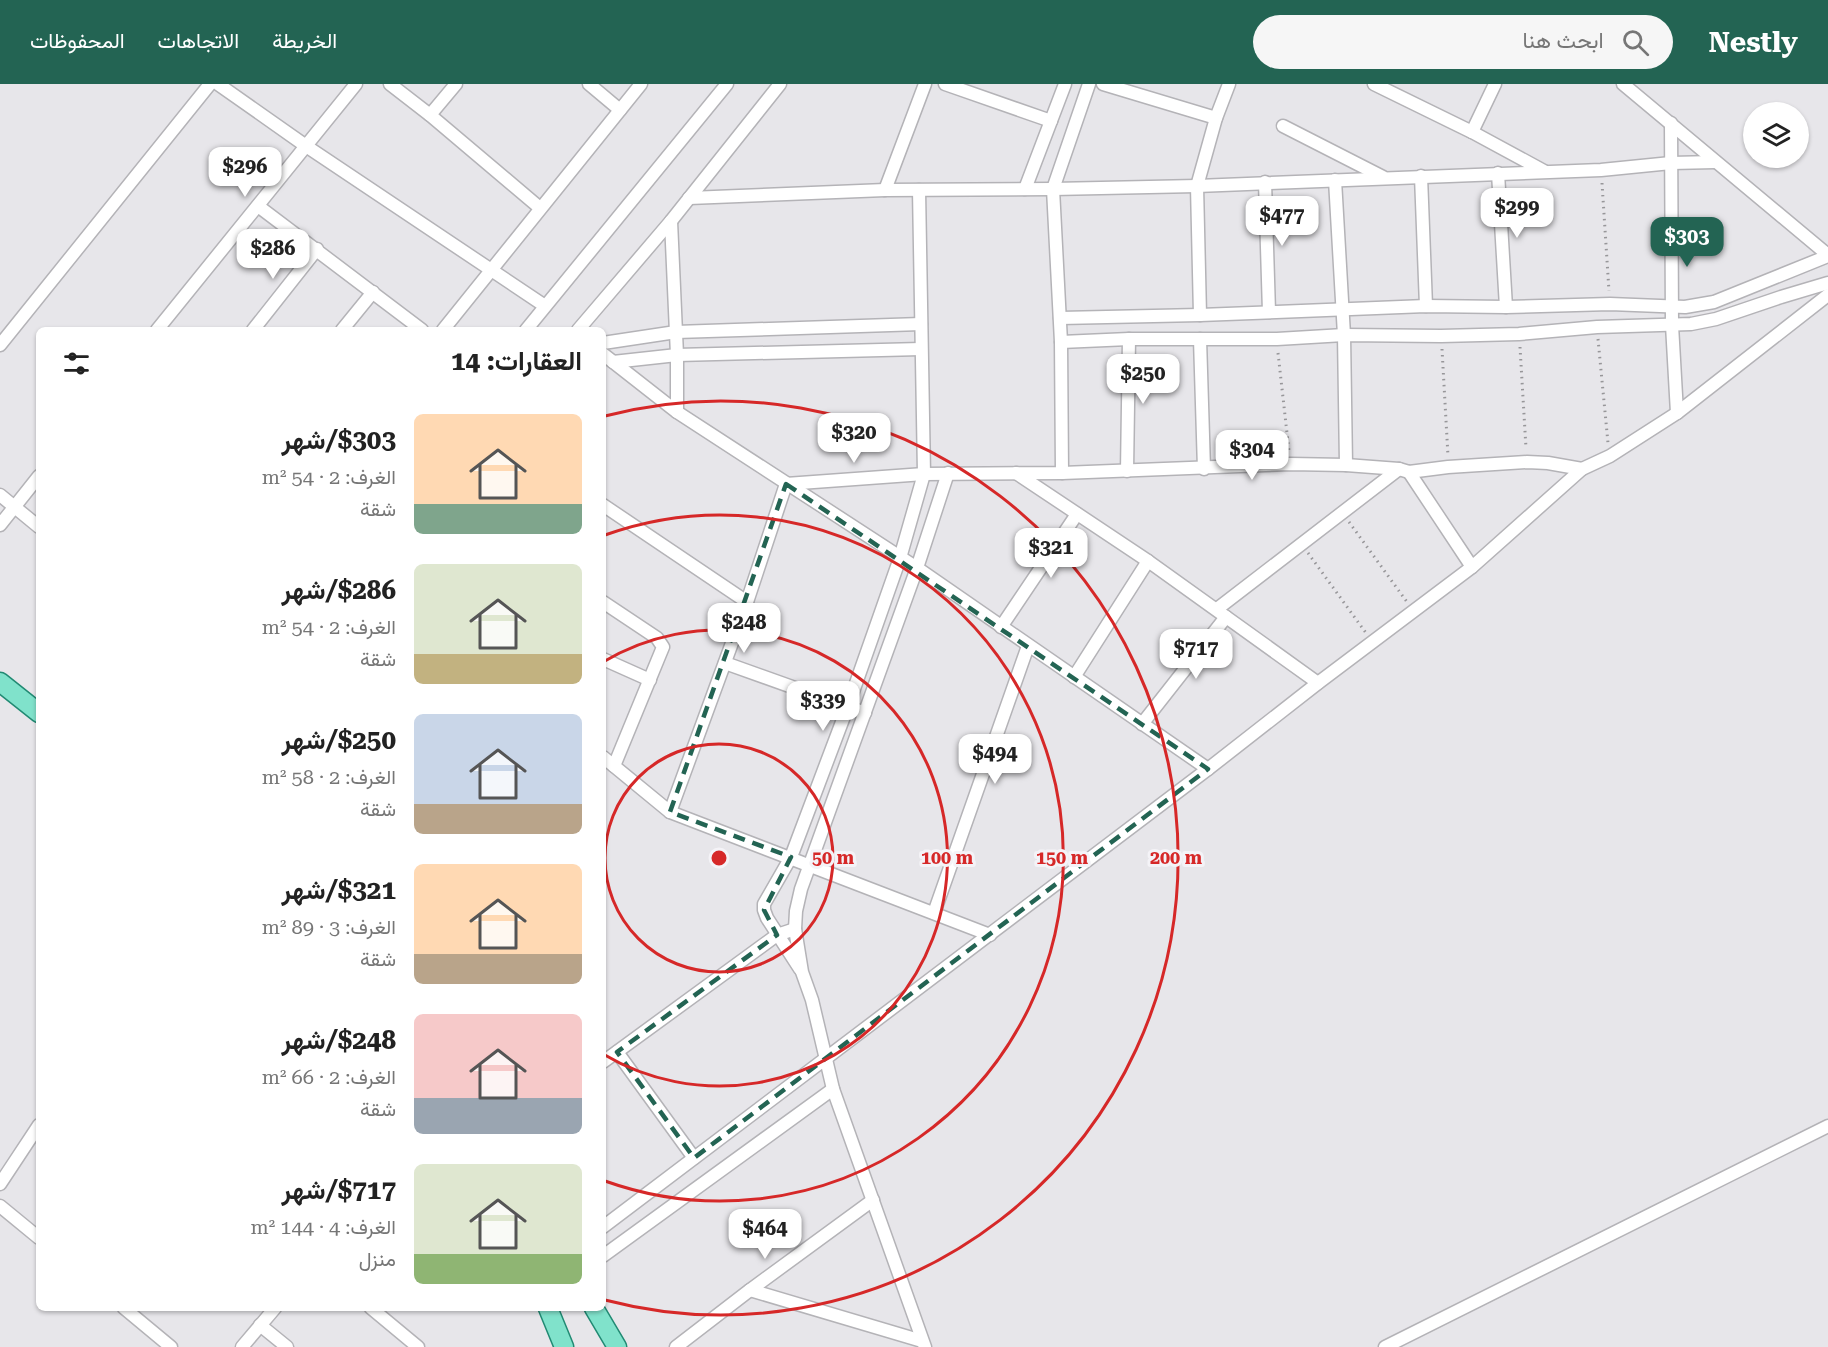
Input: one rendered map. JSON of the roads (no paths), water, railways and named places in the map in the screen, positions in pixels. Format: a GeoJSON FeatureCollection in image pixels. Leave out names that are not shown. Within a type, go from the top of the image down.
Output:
{"type":"FeatureCollection","features":[{"type":"Feature","properties":{"kind":"main road"},"geometry":{"type":"LineString","coordinates":[[0,682],[36,711]]}},
{"type":"Feature","properties":{"kind":"main road"},"geometry":{"type":"LineString","coordinates":[[549,1311],[564,1347]]}},
{"type":"Feature","properties":{"kind":"main road"},"geometry":{"type":"LineString","coordinates":[[596,1311],[617,1347]]}},
{"type":"Feature","properties":{"kind":"street"},"geometry":{"type":"LineString","coordinates":[[0,345],[210,84]]}},
{"type":"Feature","properties":{"kind":"street"},"geometry":{"type":"LineString","coordinates":[[218,84],[306,146],[545,306]]}},
{"type":"Feature","properties":{"kind":"street"},"geometry":{"type":"LineString","coordinates":[[160,327],[356,84]]}},
{"type":"Feature","properties":{"kind":"street"},"geometry":{"type":"LineString","coordinates":[[390,84],[540,208]]}},
{"type":"Feature","properties":{"kind":"street"},"geometry":{"type":"LineString","coordinates":[[430,115],[456,84]]}},
{"type":"Feature","properties":{"kind":"street"},"geometry":{"type":"LineString","coordinates":[[589,84],[620,110]]}},
{"type":"Feature","properties":{"kind":"street"},"geometry":{"type":"LineString","coordinates":[[445,327],[641,84]]}},
{"type":"Feature","properties":{"kind":"street"},"geometry":{"type":"LineString","coordinates":[[528,327],[727,84]]}},
{"type":"Feature","properties":{"kind":"street"},"geometry":{"type":"LineString","coordinates":[[581,327],[671,221],[780,84]]}},
{"type":"Feature","properties":{"kind":"street"},"geometry":{"type":"LineString","coordinates":[[885,190],[925,84]]}},
{"type":"Feature","properties":{"kind":"street"},"geometry":{"type":"LineString","coordinates":[[945,84],[1051,121]]}},
{"type":"Feature","properties":{"kind":"street"},"geometry":{"type":"LineString","coordinates":[[1025,189],[1065,84]]}},
{"type":"Feature","properties":{"kind":"street"},"geometry":{"type":"LineString","coordinates":[[1062,473],[1060,318],[1053,189],[1089,84]]}},
{"type":"Feature","properties":{"kind":"street"},"geometry":{"type":"LineString","coordinates":[[1103,84],[1216,118]]}},
{"type":"Feature","properties":{"kind":"street"},"geometry":{"type":"LineString","coordinates":[[1200,315],[1197,186],[1216,118],[1229,84]]}},
{"type":"Feature","properties":{"kind":"street"},"geometry":{"type":"LineString","coordinates":[[1374,84],[1396,89],[1545,171]]}},
{"type":"Feature","properties":{"kind":"street"},"geometry":{"type":"LineString","coordinates":[[1472,132],[1495,84]]}},
{"type":"Feature","properties":{"kind":"street"},"geometry":{"type":"LineString","coordinates":[[1060,318],[1426,306],[1506,307],[1610,304],[1694,306],[1714,302],[1828,256],[1623,84]]}},
{"type":"Feature","properties":{"kind":"street"},"geometry":{"type":"LineString","coordinates":[[1671,123],[1672,325],[1677,413]]}},
{"type":"Feature","properties":{"kind":"street"},"geometry":{"type":"LineString","coordinates":[[1283,126],[1384,178]]}},
{"type":"Feature","properties":{"kind":"street"},"geometry":{"type":"LineString","coordinates":[[689,198],[885,190],[1197,186],[1601,170],[1671,163],[1715,162]]}},
{"type":"Feature","properties":{"kind":"street"},"geometry":{"type":"LineString","coordinates":[[1498,173],[1506,307]]}},
{"type":"Feature","properties":{"kind":"street"},"geometry":{"type":"LineString","coordinates":[[1421,176],[1426,306]]}},
{"type":"Feature","properties":{"kind":"street"},"geometry":{"type":"LineString","coordinates":[[1335,180],[1344,335],[1346,465]]}},
{"type":"Feature","properties":{"kind":"street"},"geometry":{"type":"LineString","coordinates":[[1265,182],[1269,312]]}},
{"type":"Feature","properties":{"kind":"street"},"geometry":{"type":"LineString","coordinates":[[802,972],[765,914],[764,904],[791,857],[848,706],[900,558],[924,474],[919,190]]}},
{"type":"Feature","properties":{"kind":"street"},"geometry":{"type":"LineString","coordinates":[[258,206],[418,327]]}},
{"type":"Feature","properties":{"kind":"street"},"geometry":{"type":"LineString","coordinates":[[671,221],[677,412]]}},
{"type":"Feature","properties":{"kind":"street"},"geometry":{"type":"LineString","coordinates":[[255,327],[317,249]]}},
{"type":"Feature","properties":{"kind":"street"},"geometry":{"type":"LineString","coordinates":[[1060,342],[1129,339],[1277,339],[1344,335],[1520,334],[1597,327],[1702,323],[1828,283]]}},
{"type":"Feature","properties":{"kind":"street"},"geometry":{"type":"LineString","coordinates":[[344,327],[373,292]]}},
{"type":"Feature","properties":{"kind":"street"},"geometry":{"type":"LineString","coordinates":[[606,1225],[1472,567],[1582,469],[1610,456],[1677,413],[1828,295]]}},
{"type":"Feature","properties":{"kind":"street"},"geometry":{"type":"LineString","coordinates":[[606,343],[676,332],[921,324]]}},
{"type":"Feature","properties":{"kind":"street"},"geometry":{"type":"LineString","coordinates":[[1127,471],[1129,339]]}},
{"type":"Feature","properties":{"kind":"street"},"geometry":{"type":"LineString","coordinates":[[1200,339],[1204,469]]}},
{"type":"Feature","properties":{"kind":"street"},"geometry":{"type":"LineString","coordinates":[[608,358],[921,349]]}},
{"type":"Feature","properties":{"kind":"street"},"geometry":{"type":"LineString","coordinates":[[608,358],[677,412],[916,568],[1208,769]]}},
{"type":"Feature","properties":{"kind":"street"},"geometry":{"type":"LineString","coordinates":[[786,484],[948,473],[1062,473],[1290,464],[1346,465],[1404,470],[1527,462],[1582,469]]}},
{"type":"Feature","properties":{"kind":"street"},"geometry":{"type":"LineString","coordinates":[[1142,724],[1221,613],[1301,543],[1404,470]]}},
{"type":"Feature","properties":{"kind":"street"},"geometry":{"type":"LineString","coordinates":[[1404,470],[1472,567]]}},
{"type":"Feature","properties":{"kind":"street"},"geometry":{"type":"LineString","coordinates":[[924,1344],[833,1089],[812,1000],[802,972],[795,929],[801,889],[948,473]]}},
{"type":"Feature","properties":{"kind":"street"},"geometry":{"type":"LineString","coordinates":[[1015,473],[1148,561],[1318,682]]}},
{"type":"Feature","properties":{"kind":"street"},"geometry":{"type":"LineString","coordinates":[[0,525],[36,480]]}},
{"type":"Feature","properties":{"kind":"street"},"geometry":{"type":"LineString","coordinates":[[670,812],[747,602],[786,484]]}},
{"type":"Feature","properties":{"kind":"street"},"geometry":{"type":"LineString","coordinates":[[0,495],[36,524]]}},
{"type":"Feature","properties":{"kind":"street"},"geometry":{"type":"LineString","coordinates":[[606,507],[747,602]]}},
{"type":"Feature","properties":{"kind":"street"},"geometry":{"type":"LineString","coordinates":[[1001,627],[1077,514]]}},
{"type":"Feature","properties":{"kind":"street"},"geometry":{"type":"LineString","coordinates":[[1074,677],[1148,561]]}},
{"type":"Feature","properties":{"kind":"street"},"geometry":{"type":"LineString","coordinates":[[606,604],[660,641],[663,647],[614,766]]}},
{"type":"Feature","properties":{"kind":"street"},"geometry":{"type":"LineString","coordinates":[[934,913],[1028,646]]}},
{"type":"Feature","properties":{"kind":"street"},"geometry":{"type":"LineString","coordinates":[[606,660],[650,680]]}},
{"type":"Feature","properties":{"kind":"street"},"geometry":{"type":"LineString","coordinates":[[725,663],[865,712]]}},
{"type":"Feature","properties":{"kind":"street"},"geometry":{"type":"LineString","coordinates":[[606,759],[670,812],[990,935]]}},
{"type":"Feature","properties":{"kind":"street"},"geometry":{"type":"LineString","coordinates":[[606,1060],[777,935],[795,929]]}},
{"type":"Feature","properties":{"kind":"street"},"geometry":{"type":"LineString","coordinates":[[617,1052],[694,1158]]}},
{"type":"Feature","properties":{"kind":"street"},"geometry":{"type":"LineString","coordinates":[[606,1254],[833,1089]]}},
{"type":"Feature","properties":{"kind":"street"},"geometry":{"type":"LineString","coordinates":[[1385,1347],[1828,1126]]}},
{"type":"Feature","properties":{"kind":"street"},"geometry":{"type":"LineString","coordinates":[[0,1184],[36,1130]]}},
{"type":"Feature","properties":{"kind":"street"},"geometry":{"type":"LineString","coordinates":[[676,1347],[873,1200]]}},
{"type":"Feature","properties":{"kind":"street"},"geometry":{"type":"LineString","coordinates":[[0,1206],[36,1236]]}},
{"type":"Feature","properties":{"kind":"street"},"geometry":{"type":"LineString","coordinates":[[750,1290],[924,1344]]}},
{"type":"Feature","properties":{"kind":"street"},"geometry":{"type":"LineString","coordinates":[[128,1311],[171,1347]]}},
{"type":"Feature","properties":{"kind":"street"},"geometry":{"type":"LineString","coordinates":[[242,1347],[272,1311]]}},
{"type":"Feature","properties":{"kind":"street"},"geometry":{"type":"LineString","coordinates":[[375,1311],[418,1347]]}},
{"type":"Feature","properties":{"kind":"street"},"geometry":{"type":"LineString","coordinates":[[260,1325],[287,1347]]}}]}
